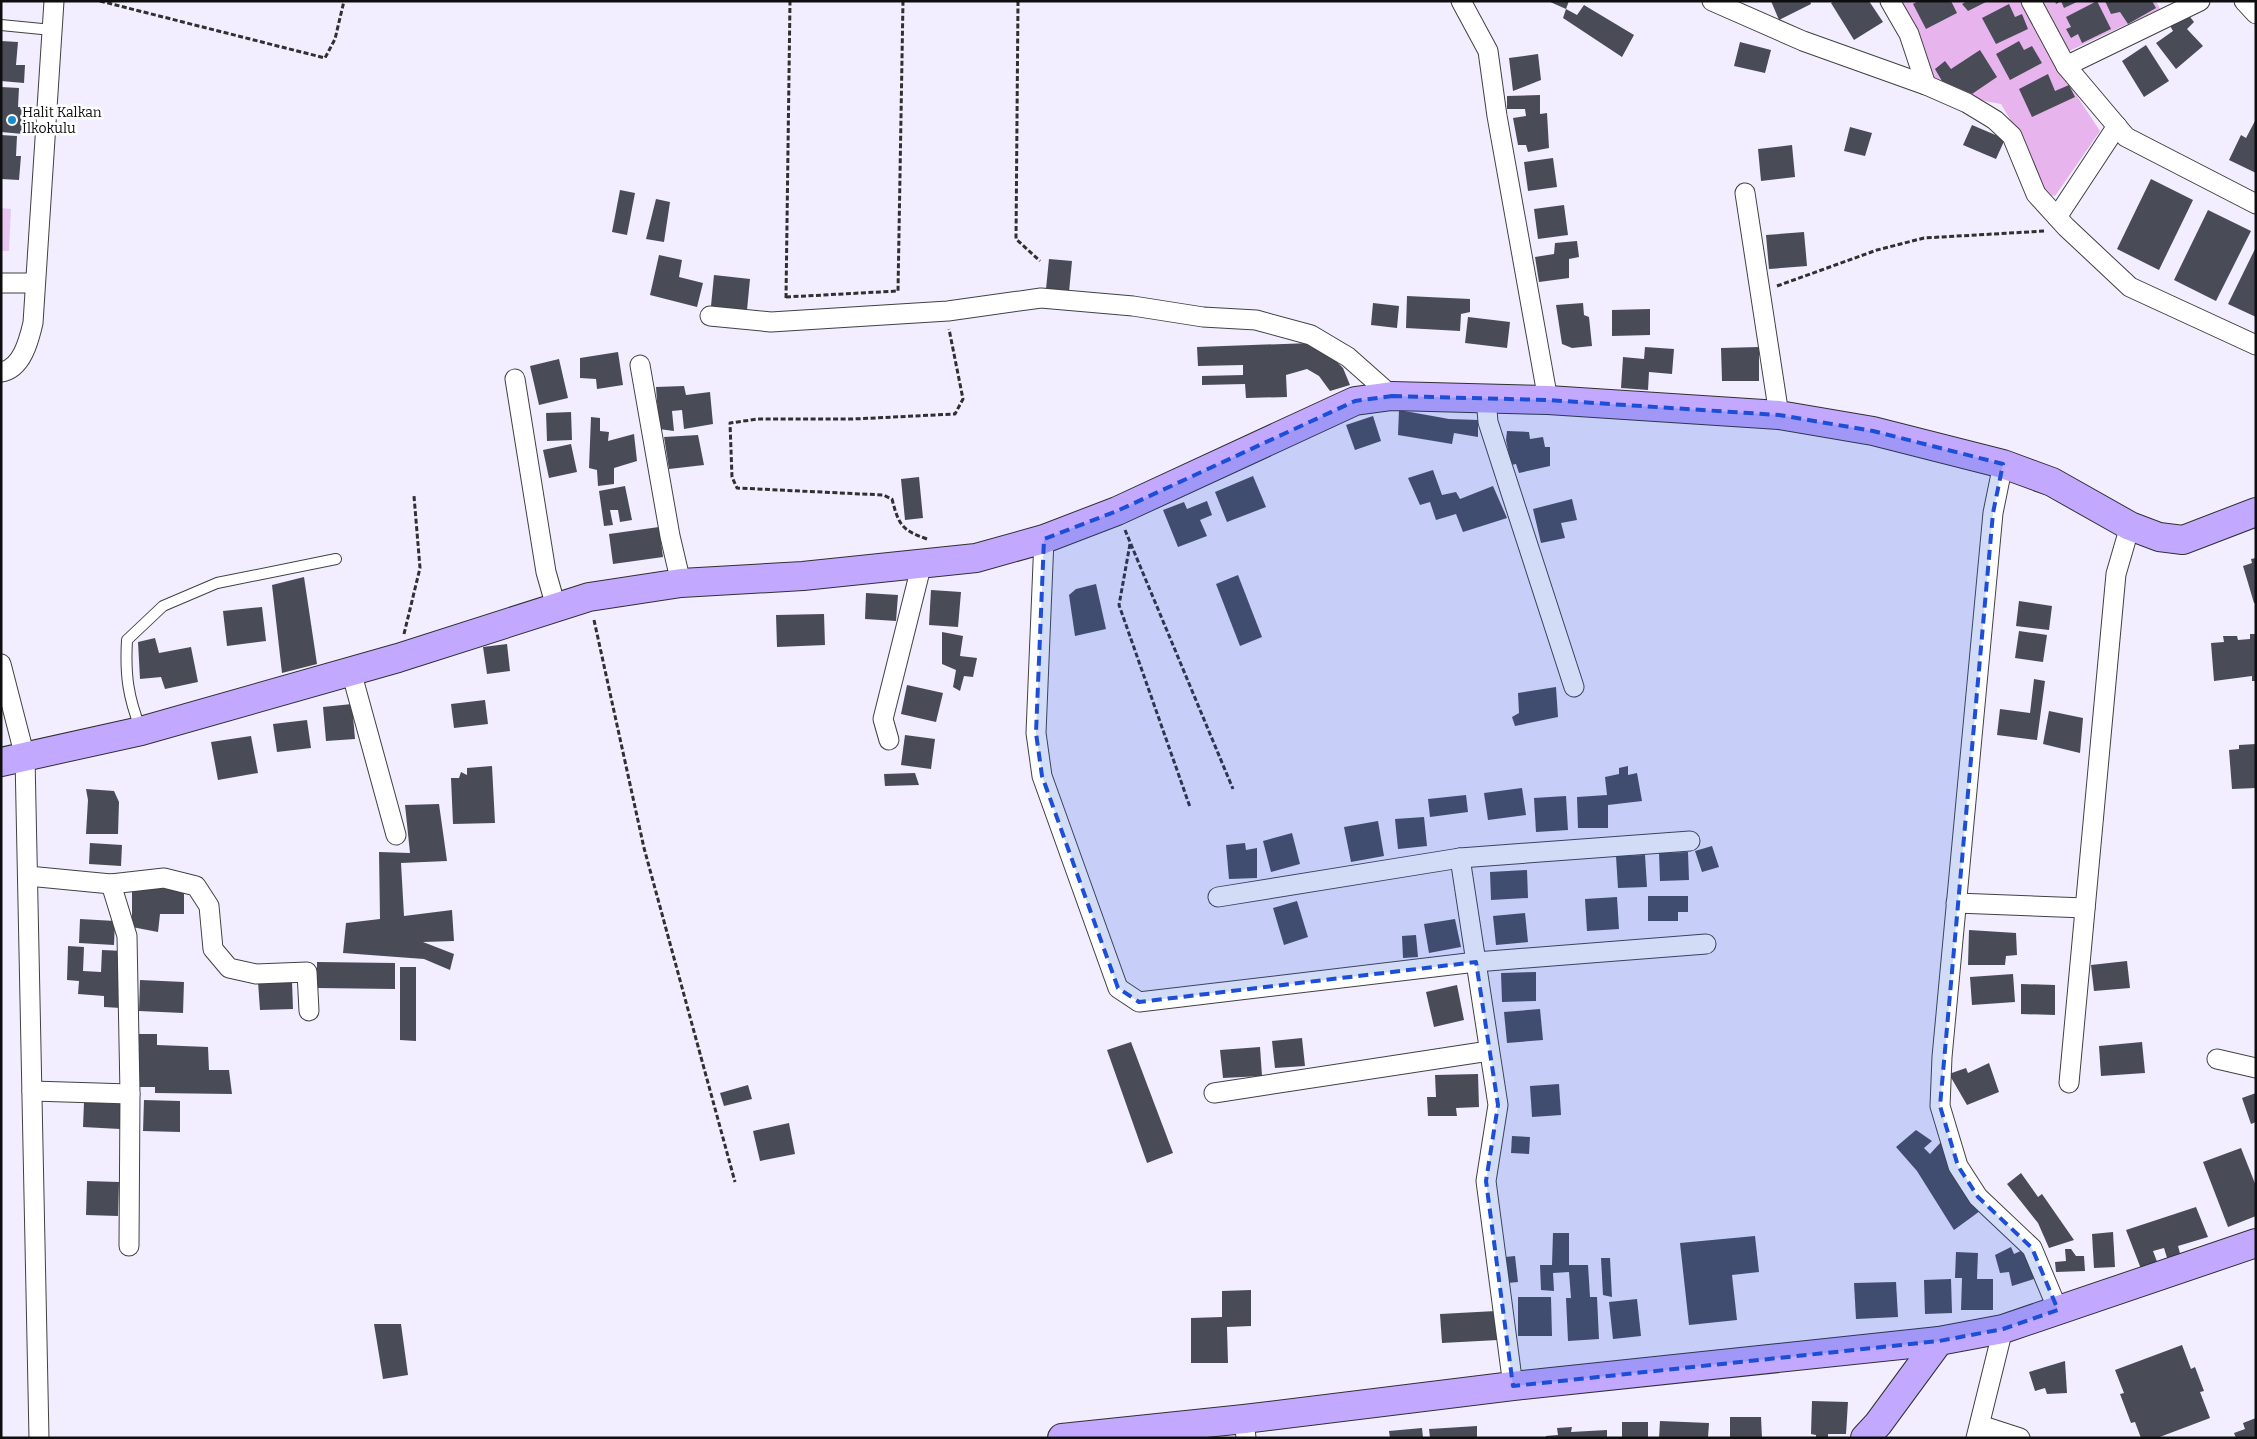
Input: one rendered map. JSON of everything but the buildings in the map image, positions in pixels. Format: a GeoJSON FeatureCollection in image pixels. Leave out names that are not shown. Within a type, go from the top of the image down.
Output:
{"type":"FeatureCollection","features":[{"type":"Feature","properties":{"kind":"street"},"geometry":{"type":"LineString","coordinates":[[1,372],[6,371],[24,354],[34,323],[54,1]]}},
{"type":"Feature","properties":{"kind":"street"},"geometry":{"type":"LineString","coordinates":[[1461,1],[1488,51],[1497,116],[1548,400]]}},
{"type":"Feature","properties":{"kind":"street"},"geometry":{"type":"LineString","coordinates":[[1712,1],[1803,41],[1926,85],[1967,103],[1995,120],[2012,136],[2036,194],[2057,217],[2130,287],[2256,345]]}},
{"type":"Feature","properties":{"kind":"street"},"geometry":{"type":"LineString","coordinates":[[1745,1],[1754,18]]}},
{"type":"Feature","properties":{"kind":"street"},"geometry":{"type":"LineString","coordinates":[[1890,1],[1910,34],[1926,85]]}},
{"type":"Feature","properties":{"kind":"street"},"geometry":{"type":"LineString","coordinates":[[2030,1],[2066,66],[2126,137],[2256,204]]}},
{"type":"Feature","properties":{"kind":"street"},"geometry":{"type":"LineString","coordinates":[[2066,66],[2169,8],[2200,1]]}},
{"type":"Feature","properties":{"kind":"street"},"geometry":{"type":"LineString","coordinates":[[2244,1],[2256,14]]}},
{"type":"Feature","properties":{"kind":"street"},"geometry":{"type":"LineString","coordinates":[[2057,217],[2117,126]]}},
{"type":"Feature","properties":{"kind":"street"},"geometry":{"type":"LineString","coordinates":[[1745,193],[1779,415]]}},
{"type":"Feature","properties":{"kind":"street"},"geometry":{"type":"LineString","coordinates":[[1,283],[35,283]]}},
{"type":"Feature","properties":{"kind":"street"},"geometry":{"type":"LineString","coordinates":[[710,316],[770,322],[948,311],[1041,298],[1133,306],[1203,317],[1256,320],[1311,335],[1348,358],[1392,396]]}},
{"type":"Feature","properties":{"kind":"street"},"geometry":{"type":"LineString","coordinates":[[640,366],[670,536],[681,583]]}},
{"type":"Feature","properties":{"kind":"street"},"geometry":{"type":"LineString","coordinates":[[515,379],[546,572],[556,607]]}},
{"type":"Feature","properties":{"kind":"street"},"geometry":{"type":"LineString","coordinates":[[13,759],[141,731],[351,672],[589,597],[681,583],[803,576],[976,558],[1044,539],[1117,511],[1355,401],[1392,396],[1548,400],[1779,415],[1873,431],[2003,464],[2052,482],[2130,526],[2159,537],[2183,540],[2256,512]]}},
{"type":"Feature","properties":{"kind":"street"},"geometry":{"type":"LineString","coordinates":[[1486,398],[1488,422],[1574,687]]}},
{"type":"Feature","properties":{"kind":"street"},"geometry":{"type":"LineString","coordinates":[[2003,464],[1993,513],[1942,1057],[1940,1106],[1958,1166],[1978,1197],[2032,1248],[2058,1310]]}},
{"type":"Feature","properties":{"kind":"street"},"geometry":{"type":"LineString","coordinates":[[2069,1084],[2116,574],[2130,526]]}},
{"type":"Feature","properties":{"kind":"street"},"geometry":{"type":"LineString","coordinates":[[1044,539],[1036,733],[1042,776],[1118,988],[1139,1002],[1476,962],[1706,944]]}},
{"type":"Feature","properties":{"kind":"street"},"geometry":{"type":"LineString","coordinates":[[889,740],[883,719],[929,563]]}},
{"type":"Feature","properties":{"kind":"street"},"geometry":{"type":"LineString","coordinates":[[1,664],[28,876],[39,1438]]}},
{"type":"Feature","properties":{"kind":"street"},"geometry":{"type":"LineString","coordinates":[[351,672],[396,835]]}},
{"type":"Feature","properties":{"kind":"street"},"geometry":{"type":"LineString","coordinates":[[1218,897],[1460,858],[1690,841]]}},
{"type":"Feature","properties":{"kind":"street"},"geometry":{"type":"LineString","coordinates":[[1460,858],[1498,1105],[1486,1182],[1513,1386]]}},
{"type":"Feature","properties":{"kind":"street"},"geometry":{"type":"LineString","coordinates":[[28,876],[111,884],[164,878],[196,886],[209,906],[212,949],[229,968],[256,974],[307,972],[309,1011]]}},
{"type":"Feature","properties":{"kind":"street"},"geometry":{"type":"LineString","coordinates":[[111,884],[127,936],[130,1094],[129,1246]]}},
{"type":"Feature","properties":{"kind":"street"},"geometry":{"type":"LineString","coordinates":[[1956,903],[2085,908]]}},
{"type":"Feature","properties":{"kind":"street"},"geometry":{"type":"LineString","coordinates":[[1214,1093],[1489,1051]]}},
{"type":"Feature","properties":{"kind":"street"},"geometry":{"type":"LineString","coordinates":[[2217,1059],[2256,1068]]}},
{"type":"Feature","properties":{"kind":"street"},"geometry":{"type":"LineString","coordinates":[[32,1092],[130,1094]]}},
{"type":"Feature","properties":{"kind":"street"},"geometry":{"type":"LineString","coordinates":[[1074,1437],[1245,1428],[1513,1386],[1938,1341],[2003,1329],[2256,1243]]}},
{"type":"Feature","properties":{"kind":"street"},"geometry":{"type":"LineString","coordinates":[[2003,1329],[1978,1432],[2020,1438]]}},
{"type":"Feature","properties":{"kind":"street"},"geometry":{"type":"LineString","coordinates":[[1865,1438],[1878,1424],[1938,1341]]}},
{"type":"Feature","properties":{"kind":"lane"},"geometry":{"type":"LineString","coordinates":[[1,25],[52,30]]}},
{"type":"Feature","properties":{"kind":"lane"},"geometry":{"type":"LineString","coordinates":[[141,731],[130,702],[126,664],[127,640],[163,606],[216,582],[336,559]]}},
{"type":"Feature","properties":{"kind":"path"},"geometry":{"type":"LineString","coordinates":[[100,1],[326,58],[335,39],[344,1]]}},
{"type":"Feature","properties":{"kind":"path"},"geometry":{"type":"LineString","coordinates":[[787,321],[790,1]]}},
{"type":"Feature","properties":{"kind":"path"},"geometry":{"type":"LineString","coordinates":[[786,297],[898,291],[903,1]]}},
{"type":"Feature","properties":{"kind":"path"},"geometry":{"type":"LineString","coordinates":[[1018,1],[1016,238],[1040,261]]}},
{"type":"Feature","properties":{"kind":"path"},"geometry":{"type":"LineString","coordinates":[[1760,292],[1877,250],[1924,238],[1977,233],[2045,232],[2057,217]]}},
{"type":"Feature","properties":{"kind":"path"},"geometry":{"type":"LineString","coordinates":[[929,563],[927,539],[910,533],[898,522],[892,499],[882,495],[737,488],[732,477],[730,422],[758,419],[853,419],[955,414],[963,399],[950,338],[948,311]]}},
{"type":"Feature","properties":{"kind":"path"},"geometry":{"type":"LineString","coordinates":[[398,658],[420,568],[414,496]]}},
{"type":"Feature","properties":{"kind":"path"},"geometry":{"type":"LineString","coordinates":[[1117,511],[1233,789]]}},
{"type":"Feature","properties":{"kind":"path"},"geometry":{"type":"LineString","coordinates":[[1130,543],[1119,605],[1190,807]]}},
{"type":"Feature","properties":{"kind":"path"},"geometry":{"type":"LineString","coordinates":[[589,597],[644,848],[735,1182]]}},
{"type":"Feature","properties":{"kind":"highlighted area"},"geometry":{"type":"Polygon","coordinates":[[[1392,396],[1548,400],[1779,415],[1873,431],[2003,464],[1993,513],[1940,1106],[1958,1166],[1978,1197],[2032,1248],[2058,1310],[2003,1329],[1939,1341],[1513,1386],[1486,1181],[1498,1105],[1476,962],[1139,1002],[1118,988],[1042,776],[1036,733],[1044,539],[1117,511],[1355,401],[1392,396]]]}},
{"type":"Feature","properties":{"kind":"shaded area"},"geometry":{"type":"Polygon","coordinates":[[[1899,1],[2020,1],[2055,63],[2100,131],[2055,196],[2044,194],[2018,133],[2001,104],[1985,101],[1931,78],[1899,1]]]}},
{"type":"Feature","properties":{"kind":"shaded area"},"geometry":{"type":"Polygon","coordinates":[[[2038,1],[2156,1],[2160,9],[2069,51],[2053,30],[2038,1]]]}},
{"type":"Feature","properties":{"kind":"shaded area"},"geometry":{"type":"Polygon","coordinates":[[[1,208],[11,209],[9,251],[1,251],[1,208]]]}},
{"type":"Feature","properties":{"kind":"place","name":"Halit Kalkan İlkokulu"},"geometry":{"type":"Point","coordinates":[12,120]}}]}
